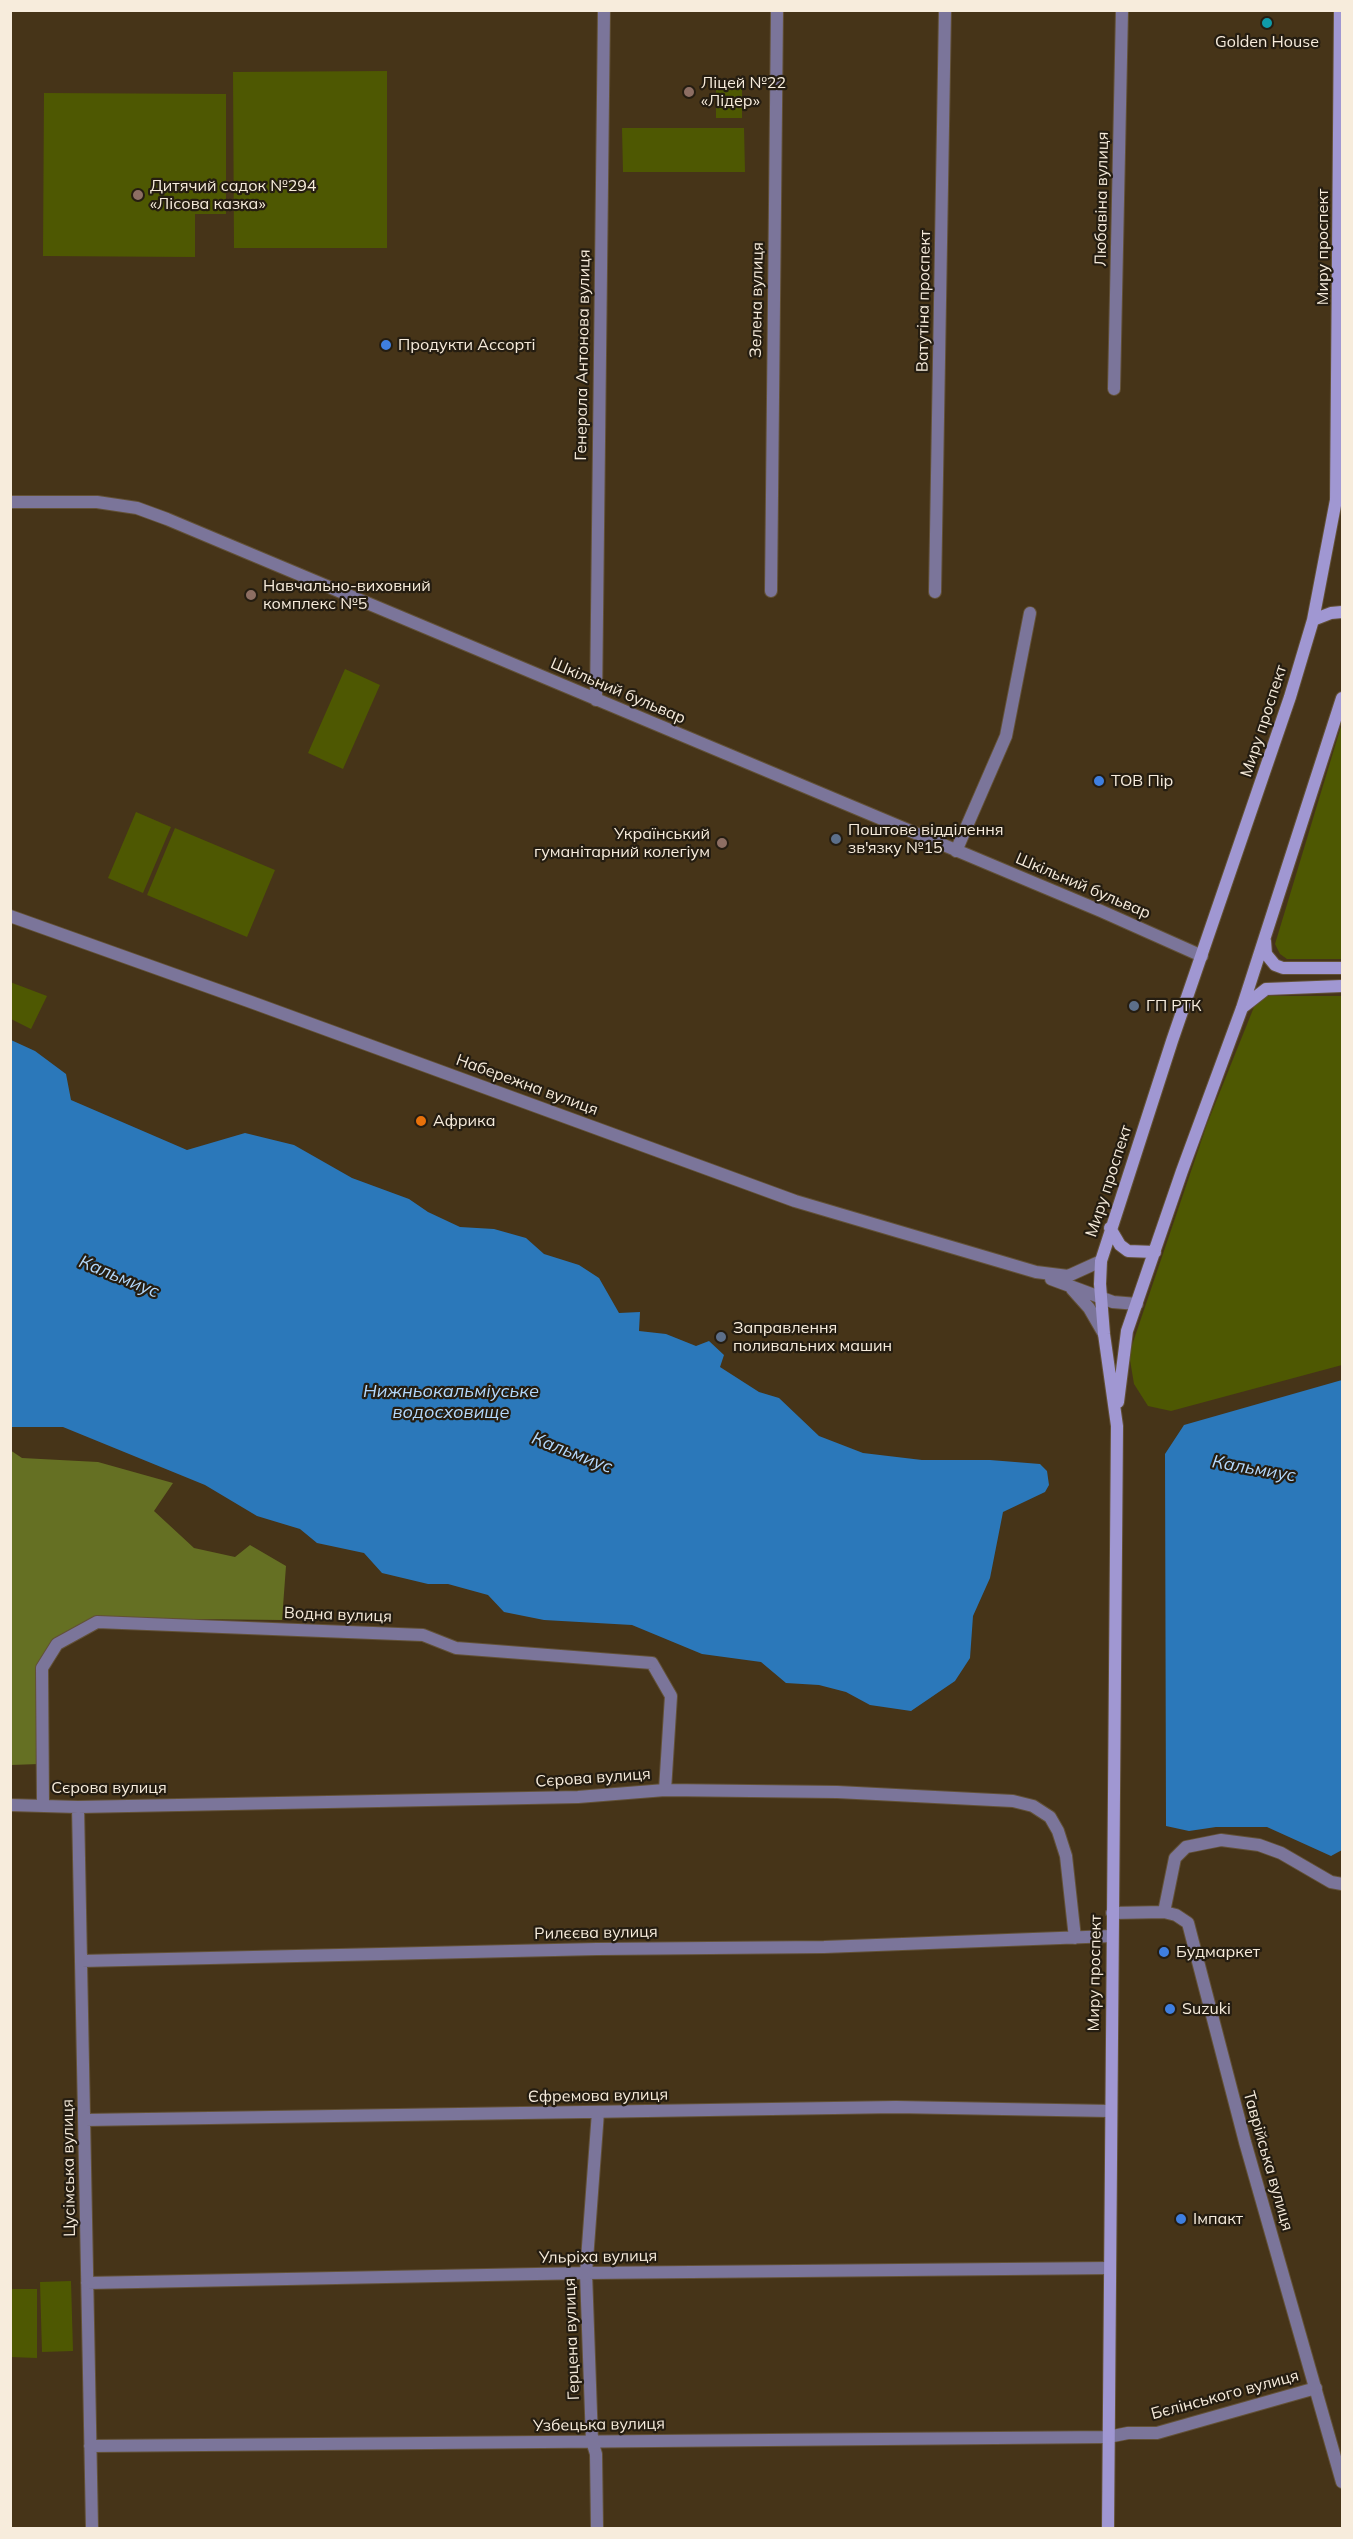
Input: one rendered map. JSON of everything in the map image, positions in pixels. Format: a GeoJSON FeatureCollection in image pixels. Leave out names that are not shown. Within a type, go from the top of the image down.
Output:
{"type":"FeatureCollection","features":[{"type":"Feature","properties":{"kind":"main road","name":"Миру проспект"},"geometry":{"type":"LineString","coordinates":[[1117,1422],[1104,1334],[1101,1261],[1110,1228],[1290,697],[1313,620],[1336,500],[1340,10]]}},
{"type":"Feature","properties":{"kind":"main road"},"geometry":{"type":"LineString","coordinates":[[1313,620],[1331,613],[1342,612]]}},
{"type":"Feature","properties":{"kind":"main road","name":"Миру проспект"},"geometry":{"type":"LineString","coordinates":[[1108,2529],[1117,1422],[1127,1330],[1242,1008],[1342,698]]}},
{"type":"Feature","properties":{"kind":"main road"},"geometry":{"type":"LineString","coordinates":[[1265,938],[1266,954],[1275,965],[1283,968],[1342,968]]}},
{"type":"Feature","properties":{"kind":"main road"},"geometry":{"type":"LineString","coordinates":[[1242,1008],[1266,989],[1342,986]]}},
{"type":"Feature","properties":{"kind":"main road"},"geometry":{"type":"LineString","coordinates":[[1110,1228],[1120,1245],[1128,1251],[1155,1252]]}},
{"type":"Feature","properties":{"kind":"street","name":"Генерала Антонова вулиця"},"geometry":{"type":"LineString","coordinates":[[596,700],[604,10]]}},
{"type":"Feature","properties":{"kind":"street","name":"Зелена вулиця"},"geometry":{"type":"LineString","coordinates":[[771,591],[777,10]]}},
{"type":"Feature","properties":{"kind":"street","name":"Ватутіна проспект"},"geometry":{"type":"LineString","coordinates":[[935,592],[945,10]]}},
{"type":"Feature","properties":{"kind":"street","name":"Любавіна вулиця"},"geometry":{"type":"LineString","coordinates":[[1114,389],[1122,10]]}},
{"type":"Feature","properties":{"kind":"street","name":"Шкільний бульвар"},"geometry":{"type":"LineString","coordinates":[[10,502],[97,502],[137,508],[372,604],[1101,911],[1202,956]]}},
{"type":"Feature","properties":{"kind":"street"},"geometry":{"type":"LineString","coordinates":[[956,851],[1006,736],[1030,613]]}},
{"type":"Feature","properties":{"kind":"street","name":"Набережна вулиця"},"geometry":{"type":"LineString","coordinates":[[10,916],[795,1201],[1036,1272]]}},
{"type":"Feature","properties":{"kind":"street"},"geometry":{"type":"LineString","coordinates":[[1036,1272],[1068,1276],[1101,1261]]}},
{"type":"Feature","properties":{"kind":"street"},"geometry":{"type":"LineString","coordinates":[[1036,1272],[1101,1298],[1120,1304],[1137,1304]]}},
{"type":"Feature","properties":{"kind":"street"},"geometry":{"type":"LineString","coordinates":[[1070,1286],[1089,1308],[1104,1334]]}},
{"type":"Feature","properties":{"kind":"street","name":"Водна вулиця"},"geometry":{"type":"LineString","coordinates":[[42,1805],[42,1668],[57,1644],[97,1622],[423,1635],[456,1648],[652,1662],[671,1696],[665,1790]]}},
{"type":"Feature","properties":{"kind":"street","name":"Сєрова вулиця"},"geometry":{"type":"LineString","coordinates":[[10,1805],[78,1807],[578,1797],[665,1790],[837,1792],[1013,1801],[1033,1806],[1050,1817],[1066,1856],[1075,1938]]}},
{"type":"Feature","properties":{"kind":"street","name":"Цусімська вулиця"},"geometry":{"type":"LineString","coordinates":[[78,1807],[86,2120],[92,2529]]}},
{"type":"Feature","properties":{"kind":"street"},"geometry":{"type":"LineString","coordinates":[[1112,1913],[1164,1912],[1175,1858],[1186,1847],[1221,1840],[1259,1845],[1281,1853],[1330,1882],[1342,1884]]}},
{"type":"Feature","properties":{"kind":"street","name":"Таврійська вулиця"},"geometry":{"type":"LineString","coordinates":[[1164,1912],[1176,1914],[1188,1923],[1245,2142],[1342,2482]]}},
{"type":"Feature","properties":{"kind":"street","name":"Рилєєва вулиця"},"geometry":{"type":"LineString","coordinates":[[81,1961],[597,1949],[813,1948],[1112,1936]]}},
{"type":"Feature","properties":{"kind":"street","name":"Єфремова вулиця"},"geometry":{"type":"LineString","coordinates":[[86,2120],[896,2107],[1110,2111]]}},
{"type":"Feature","properties":{"kind":"street","name":"Герцена вулиця"},"geometry":{"type":"LineString","coordinates":[[597,2529],[596,2454],[592,2441],[586,2273],[598,2112]]}},
{"type":"Feature","properties":{"kind":"street","name":"Ульріха вулиця"},"geometry":{"type":"LineString","coordinates":[[87,2283],[586,2273],[1110,2268]]}},
{"type":"Feature","properties":{"kind":"street","name":"Бєлінського вулиця"},"geometry":{"type":"LineString","coordinates":[[1108,2437],[1157,2433],[1316,2388]]}},
{"type":"Feature","properties":{"kind":"street","name":"Узбецька вулиця"},"geometry":{"type":"LineString","coordinates":[[90,2445],[1108,2437]]}},
{"type":"Feature","properties":{"kind":"green space"},"geometry":{"type":"Polygon","coordinates":[[[387,71],[387,248],[234,248],[233,72],[387,71]]]}},
{"type":"Feature","properties":{"kind":"green space"},"geometry":{"type":"Polygon","coordinates":[[[716,85],[742,86],[742,118],[716,118],[716,85]]]}},
{"type":"Feature","properties":{"kind":"green space"},"geometry":{"type":"Polygon","coordinates":[[[44,93],[226,94],[226,214],[195,214],[195,257],[43,256],[44,93]]]}},
{"type":"Feature","properties":{"kind":"green space"},"geometry":{"type":"Polygon","coordinates":[[[622,128],[744,128],[745,172],[623,172],[622,128]]]}},
{"type":"Feature","properties":{"kind":"green space"},"geometry":{"type":"Polygon","coordinates":[[[345,669],[380,685],[343,769],[308,753],[345,669]]]}},
{"type":"Feature","properties":{"kind":"green space"},"geometry":{"type":"Polygon","coordinates":[[[1342,723],[1342,959],[1287,959],[1280,954],[1275,944],[1342,723]]]}},
{"type":"Feature","properties":{"kind":"green space"},"geometry":{"type":"Polygon","coordinates":[[[136,812],[171,827],[143,893],[108,878],[136,812]]]}},
{"type":"Feature","properties":{"kind":"green space"},"geometry":{"type":"Polygon","coordinates":[[[175,828],[275,870],[247,937],[147,895],[175,828]]]}},
{"type":"Feature","properties":{"kind":"green space"},"geometry":{"type":"Polygon","coordinates":[[[10,982],[47,996],[31,1029],[11,1019],[10,982]]]}},
{"type":"Feature","properties":{"kind":"green space"},"geometry":{"type":"Polygon","coordinates":[[[1266,996],[1342,996],[1342,1365],[1171,1411],[1148,1406],[1134,1384],[1129,1354],[1207,1124],[1256,1002],[1266,996]]]}},
{"type":"Feature","properties":{"kind":"green space"},"geometry":{"type":"Polygon","coordinates":[[[10,1450],[22,1458],[98,1462],[173,1483],[154,1511],[194,1548],[235,1557],[250,1545],[286,1566],[282,1620],[94,1618],[39,1666],[39,1764],[11,1765],[10,1450]]]}},
{"type":"Feature","properties":{"kind":"green space"},"geometry":{"type":"Polygon","coordinates":[[[71,2281],[73,2351],[42,2352],[40,2282],[71,2281]]]}},
{"type":"Feature","properties":{"kind":"green space"},"geometry":{"type":"Polygon","coordinates":[[[11,2289],[37,2289],[37,2358],[11,2357],[11,2289]]]}},
{"type":"Feature","properties":{"kind":"water","name":"Нижньокальміуське водосховище"},"geometry":{"type":"Polygon","coordinates":[[[11,1040],[35,1051],[66,1074],[71,1100],[187,1150],[245,1133],[294,1145],[352,1178],[409,1199],[428,1212],[460,1227],[494,1229],[526,1238],[544,1254],[579,1265],[599,1278],[619,1313],[640,1312],[639,1331],[666,1334],[696,1346],[709,1341],[724,1355],[720,1367],[759,1392],[779,1398],[819,1436],[863,1453],[922,1460],[990,1460],[1040,1464],[1047,1471],[1049,1485],[1045,1492],[1003,1512],[990,1578],[973,1616],[970,1658],[955,1681],[911,1711],[870,1705],[846,1692],[819,1685],[786,1683],[761,1662],[702,1654],[632,1625],[544,1620],[504,1612],[488,1595],[448,1584],[428,1584],[382,1573],[364,1553],[317,1543],[300,1529],[257,1516],[205,1485],[63,1427],[11,1427],[11,1040]]]}},
{"type":"Feature","properties":{"kind":"water","name":"Кальмиус"},"geometry":{"type":"Polygon","coordinates":[[[1342,1380],[1342,1850],[1331,1856],[1267,1827],[1216,1827],[1189,1831],[1166,1826],[1165,1454],[1184,1425],[1342,1380]]]}},
{"type":"Feature","properties":{"kind":"place","name":"Golden House"},"geometry":{"type":"Point","coordinates":[1267,23]}},
{"type":"Feature","properties":{"kind":"place","name":"Ліцей №22 «Лідер»"},"geometry":{"type":"Point","coordinates":[689,92]}},
{"type":"Feature","properties":{"kind":"place","name":"Дитячий садок №294 «Лісова казка»"},"geometry":{"type":"Point","coordinates":[138,195]}},
{"type":"Feature","properties":{"kind":"place","name":"Продукти Ассорті"},"geometry":{"type":"Point","coordinates":[386,345]}},
{"type":"Feature","properties":{"kind":"place","name":"Навчально-виховний комплекс №5"},"geometry":{"type":"Point","coordinates":[251,595]}},
{"type":"Feature","properties":{"kind":"place","name":"ТОВ Пір"},"geometry":{"type":"Point","coordinates":[1099,781]}},
{"type":"Feature","properties":{"kind":"place","name":"Поштове відділення зв'язку №15"},"geometry":{"type":"Point","coordinates":[836,839]}},
{"type":"Feature","properties":{"kind":"place","name":"Український гуманітарний колегіум"},"geometry":{"type":"Point","coordinates":[722,843]}},
{"type":"Feature","properties":{"kind":"place","name":"ГП РТК"},"geometry":{"type":"Point","coordinates":[1134,1006]}},
{"type":"Feature","properties":{"kind":"place","name":"Африка"},"geometry":{"type":"Point","coordinates":[421,1121]}},
{"type":"Feature","properties":{"kind":"place","name":"Заправлення поливальних машин"},"geometry":{"type":"Point","coordinates":[721,1337]}},
{"type":"Feature","properties":{"kind":"place","name":"Будмаркет"},"geometry":{"type":"Point","coordinates":[1164,1952]}},
{"type":"Feature","properties":{"kind":"place","name":"Suzuki"},"geometry":{"type":"Point","coordinates":[1170,2009]}},
{"type":"Feature","properties":{"kind":"place","name":"Iмпакт"},"geometry":{"type":"Point","coordinates":[1181,2219]}}]}
